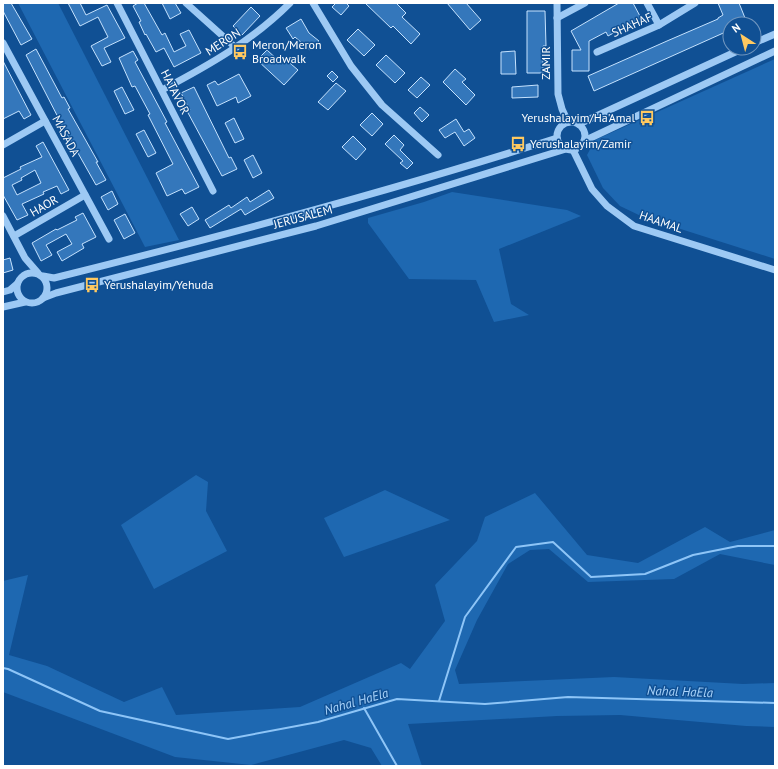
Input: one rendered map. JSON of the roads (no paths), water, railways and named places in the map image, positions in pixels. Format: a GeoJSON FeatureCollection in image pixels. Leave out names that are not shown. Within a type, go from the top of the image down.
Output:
{"type":"FeatureCollection","features":[{"type":"Feature","properties":{"kind":"street","name":"HATAVOR"},"geometry":{"type":"LineString","coordinates":[[117,3],[213,191]]}},
{"type":"Feature","properties":{"kind":"street"},"geometry":{"type":"LineString","coordinates":[[186,3],[236,48]]}},
{"type":"Feature","properties":{"kind":"street","name":"MERON"},"geometry":{"type":"LineString","coordinates":[[162,90],[236,48],[260,31],[290,3]]}},
{"type":"Feature","properties":{"kind":"street"},"geometry":{"type":"LineString","coordinates":[[313,3],[351,66],[382,105],[438,155]]}},
{"type":"Feature","properties":{"kind":"street","name":"ZAMIR"},"geometry":{"type":"LineString","coordinates":[[557,3],[558,94],[562,110],[568,122]]}},
{"type":"Feature","properties":{"kind":"street"},"geometry":{"type":"LineString","coordinates":[[557,18],[585,3]]}},
{"type":"Feature","properties":{"kind":"street"},"geometry":{"type":"LineString","coordinates":[[647,3],[659,25]]}},
{"type":"Feature","properties":{"kind":"street","name":"SHAHAF"},"geometry":{"type":"LineString","coordinates":[[598,52],[659,25],[696,3]]}},
{"type":"Feature","properties":{"kind":"street"},"geometry":{"type":"LineString","coordinates":[[762,40],[775,34]]}},
{"type":"Feature","properties":{"kind":"street","name":"MASADA"},"geometry":{"type":"LineString","coordinates":[[4,47],[109,239]]}},
{"type":"Feature","properties":{"kind":"street"},"geometry":{"type":"LineString","coordinates":[[727,56],[580,124],[568,122],[561,126],[557,134],[558,143],[570,150],[578,149],[584,141],[775,51]]}},
{"type":"Feature","properties":{"kind":"street"},"geometry":{"type":"LineString","coordinates":[[3,145],[45,121]]}},
{"type":"Feature","properties":{"kind":"street"},"geometry":{"type":"LineString","coordinates":[[580,124],[585,132],[584,141]]}},
{"type":"Feature","properties":{"kind":"street","name":"JERUSALEM"},"geometry":{"type":"LineString","coordinates":[[40,275],[54,278],[331,206],[557,138]]}},
{"type":"Feature","properties":{"kind":"street","name":"JERUSALEM"},"geometry":{"type":"LineString","coordinates":[[43,298],[56,293],[316,226],[570,150]]}},
{"type":"Feature","properties":{"kind":"street","name":"HAAMAL"},"geometry":{"type":"LineString","coordinates":[[570,150],[592,189],[607,206],[634,226],[775,270]]}},
{"type":"Feature","properties":{"kind":"street","name":"HAOR"},"geometry":{"type":"LineString","coordinates":[[14,236],[85,195]]}},
{"type":"Feature","properties":{"kind":"street"},"geometry":{"type":"LineString","coordinates":[[3,216],[25,258],[48,284],[46,294],[35,303],[25,302],[3,307]]}},
{"type":"Feature","properties":{"kind":"street"},"geometry":{"type":"LineString","coordinates":[[3,292],[10,290],[17,284],[23,275],[25,258]]}},
{"type":"Feature","properties":{"kind":"street"},"geometry":{"type":"LineString","coordinates":[[23,275],[33,272],[40,275]]}},
{"type":"Feature","properties":{"kind":"street"},"geometry":{"type":"LineString","coordinates":[[17,284],[18,294],[25,302]]}},
{"type":"Feature","properties":{"kind":"waterway"},"geometry":{"type":"LineString","coordinates":[[439,701],[465,617],[516,547],[553,542],[591,577],[645,574],[693,555],[738,546],[775,546]]}},
{"type":"Feature","properties":{"kind":"waterway","name":"Nahal HaEla"},"geometry":{"type":"LineString","coordinates":[[3,668],[100,711],[228,739],[318,722],[397,699],[485,704],[568,697],[775,703]]}},
{"type":"Feature","properties":{"kind":"waterway"},"geometry":{"type":"LineString","coordinates":[[364,708],[397,766]]}},
{"type":"Feature","properties":{"kind":"place","name":"Meron/Meron Broadwalk"},"geometry":{"type":"Point","coordinates":[240,52]}},
{"type":"Feature","properties":{"kind":"place","name":"Yerushalayim/Ha'Amal"},"geometry":{"type":"Point","coordinates":[647,118]}},
{"type":"Feature","properties":{"kind":"place","name":"Yerushalayim/Zamir"},"geometry":{"type":"Point","coordinates":[518,144]}},
{"type":"Feature","properties":{"kind":"place","name":"Yerushalayim/Yehuda"},"geometry":{"type":"Point","coordinates":[92,285]}}]}
